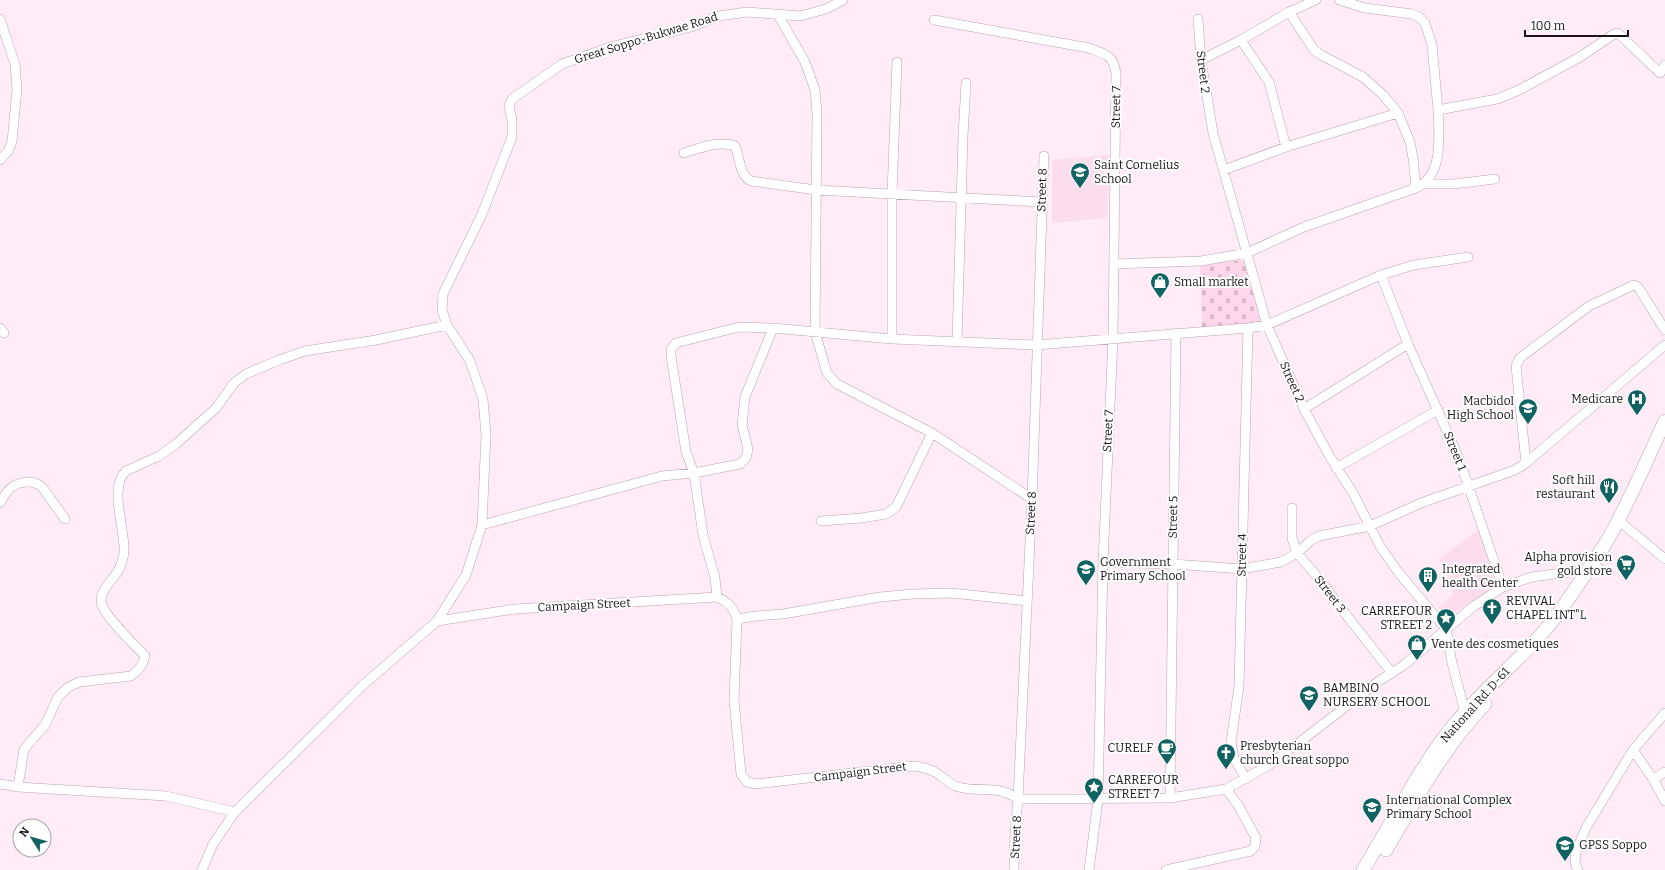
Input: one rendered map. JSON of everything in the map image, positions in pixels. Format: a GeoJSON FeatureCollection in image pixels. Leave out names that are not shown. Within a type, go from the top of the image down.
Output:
{"type":"FeatureCollection","features":[{"type":"Feature","properties":{"kind":"highway","name":"National Rd. D-61"},"geometry":{"type":"LineString","coordinates":[[1621,522],[1665,421]]}},
{"type":"Feature","properties":{"kind":"highway","name":"National Rd. D-61"},"geometry":{"type":"LineString","coordinates":[[1373,870],[1444,753],[1460,733],[1565,618],[1621,522],[1665,440]]}},
{"type":"Feature","properties":{"kind":"highway","name":"National Rd. D-61"},"geometry":{"type":"LineString","coordinates":[[1363,870],[1422,771],[1449,731],[1465,712],[1533,642],[1595,568]]}},
{"type":"Feature","properties":{"kind":"street","name":"Great Soppo-Bukwae Road"},"geometry":{"type":"LineString","coordinates":[[202,870],[213,844],[235,812],[362,686],[437,621],[466,575],[482,525],[486,435],[483,399],[470,362],[447,325],[442,310],[443,294],[482,214],[512,137],[512,120],[509,106],[512,99],[562,64],[614,46],[691,27],[719,16],[747,12],[800,16],[826,9],[843,0]]}},
{"type":"Feature","properties":{"kind":"street"},"geometry":{"type":"LineString","coordinates":[[1200,60],[1241,40],[1289,12],[1316,0]]}},
{"type":"Feature","properties":{"kind":"street"},"geometry":{"type":"LineString","coordinates":[[1339,0],[1365,8],[1412,14],[1425,23],[1432,45],[1438,110],[1439,146],[1437,160],[1425,184]]}},
{"type":"Feature","properties":{"kind":"street"},"geometry":{"type":"LineString","coordinates":[[1289,12],[1314,50],[1363,77],[1383,95],[1398,113],[1410,142],[1416,188]]}},
{"type":"Feature","properties":{"kind":"street"},"geometry":{"type":"LineString","coordinates":[[778,15],[805,62],[815,90],[817,113],[815,332],[827,373],[837,384],[932,433],[1032,499]]}},
{"type":"Feature","properties":{"kind":"street"},"geometry":{"type":"LineString","coordinates":[[0,19],[15,64],[16,88],[12,142],[8,151],[0,160]]}},
{"type":"Feature","properties":{"kind":"street","name":"Street 2"},"geometry":{"type":"LineString","coordinates":[[1198,19],[1200,60],[1213,133],[1267,325],[1304,409],[1336,468],[1353,493],[1380,546],[1398,572],[1446,629]]}},
{"type":"Feature","properties":{"kind":"street","name":"Street 7"},"geometry":{"type":"LineString","coordinates":[[934,20],[1089,48],[1108,56],[1114,63],[1116,73],[1114,264],[1103,562],[1098,800],[1089,870]]}},
{"type":"Feature","properties":{"kind":"street"},"geometry":{"type":"LineString","coordinates":[[1438,110],[1497,99],[1519,90],[1580,57],[1614,34],[1618,33],[1663,72]]}},
{"type":"Feature","properties":{"kind":"street"},"geometry":{"type":"LineString","coordinates":[[1241,40],[1269,82],[1286,147]]}},
{"type":"Feature","properties":{"kind":"street"},"geometry":{"type":"LineString","coordinates":[[892,339],[892,194],[897,62]]}},
{"type":"Feature","properties":{"kind":"street"},"geometry":{"type":"LineString","coordinates":[[956,342],[966,83]]}},
{"type":"Feature","properties":{"kind":"street"},"geometry":{"type":"LineString","coordinates":[[1224,170],[1286,147],[1398,113]]}},
{"type":"Feature","properties":{"kind":"street"},"geometry":{"type":"LineString","coordinates":[[684,153],[712,145],[727,143],[735,146],[739,154],[743,173],[746,179],[816,190],[1042,202]]}},
{"type":"Feature","properties":{"kind":"street","name":"Street 8"},"geometry":{"type":"LineString","coordinates":[[1014,870],[1032,499],[1036,345],[1044,156]]}},
{"type":"Feature","properties":{"kind":"street"},"geometry":{"type":"LineString","coordinates":[[1114,264],[1201,261],[1247,253],[1304,227],[1425,184],[1454,184],[1495,180]]}},
{"type":"Feature","properties":{"kind":"street"},"geometry":{"type":"LineString","coordinates":[[1026,601],[951,593],[913,594],[880,597],[784,614],[737,619],[734,609],[726,601],[717,597],[714,578],[703,535],[694,473],[686,452],[671,349],[676,343],[740,327],[773,328],[892,339],[1036,345],[1248,328],[1267,325],[1381,275],[1414,265],[1468,257]]}},
{"type":"Feature","properties":{"kind":"street","name":"Street 1"},"geometry":{"type":"LineString","coordinates":[[1381,275],[1408,344],[1458,456],[1503,587]]}},
{"type":"Feature","properties":{"kind":"street"},"geometry":{"type":"LineString","coordinates":[[1526,463],[1516,366],[1520,358],[1584,309],[1634,285],[1638,287],[1665,330]]}},
{"type":"Feature","properties":{"kind":"street"},"geometry":{"type":"LineString","coordinates":[[18,787],[24,749],[45,725],[58,697],[67,688],[79,682],[131,676],[138,671],[144,663],[145,656],[113,621],[101,604],[102,595],[119,570],[124,553],[117,488],[122,475],[126,471],[159,456],[176,444],[216,408],[234,383],[246,374],[279,360],[305,352],[376,340],[447,325]]}},
{"type":"Feature","properties":{"kind":"street"},"geometry":{"type":"LineString","coordinates":[[482,525],[662,476],[694,473],[740,464],[746,458],[748,449],[742,425],[745,397],[773,328]]}},
{"type":"Feature","properties":{"kind":"street","name":"Street 4"},"geometry":{"type":"LineString","coordinates":[[1246,779],[1234,758],[1231,742],[1239,686],[1248,328]]}},
{"type":"Feature","properties":{"kind":"street","name":"Street 5"},"geometry":{"type":"LineString","coordinates":[[1170,798],[1176,333]]}},
{"type":"Feature","properties":{"kind":"street"},"geometry":{"type":"LineString","coordinates":[[1304,409],[1408,344]]}},
{"type":"Feature","properties":{"kind":"street"},"geometry":{"type":"LineString","coordinates":[[1103,562],[1173,564],[1242,569],[1281,562],[1297,553],[1310,541],[1319,536],[1370,526],[1421,503],[1515,470],[1526,463],[1665,345]]}},
{"type":"Feature","properties":{"kind":"street"},"geometry":{"type":"LineString","coordinates":[[1336,468],[1438,410]]}},
{"type":"Feature","properties":{"kind":"street"},"geometry":{"type":"LineString","coordinates":[[821,521],[886,514],[896,507],[932,433]]}},
{"type":"Feature","properties":{"kind":"street"},"geometry":{"type":"LineString","coordinates":[[0,503],[11,487],[30,481],[37,483],[42,487],[65,519]]}},
{"type":"Feature","properties":{"kind":"street"},"geometry":{"type":"LineString","coordinates":[[1292,508],[1292,538],[1297,553]]}},
{"type":"Feature","properties":{"kind":"street"},"geometry":{"type":"LineString","coordinates":[[1621,522],[1665,559]]}},
{"type":"Feature","properties":{"kind":"street","name":"Street 3"},"geometry":{"type":"LineString","coordinates":[[1297,553],[1320,580],[1392,673]]}},
{"type":"Feature","properties":{"kind":"street","name":"Campaign Street"},"geometry":{"type":"LineString","coordinates":[[737,619],[734,700],[741,774],[747,782],[756,784],[914,766],[926,768],[957,787],[991,789],[1009,792],[1018,799],[1098,800],[1170,798],[1226,789],[1269,765],[1392,673],[1474,606],[1503,587],[1532,577],[1595,568]]}},
{"type":"Feature","properties":{"kind":"street","name":"Campaign Street"},"geometry":{"type":"LineString","coordinates":[[437,621],[515,609],[717,597]]}},
{"type":"Feature","properties":{"kind":"street"},"geometry":{"type":"LineString","coordinates":[[1446,629],[1452,664],[1465,712]]}},
{"type":"Feature","properties":{"kind":"street"},"geometry":{"type":"LineString","coordinates":[[1574,868],[1576,851],[1586,828],[1633,750],[1665,713]]}},
{"type":"Feature","properties":{"kind":"street"},"geometry":{"type":"LineString","coordinates":[[1633,750],[1653,779],[1665,801]]}},
{"type":"Feature","properties":{"kind":"street"},"geometry":{"type":"LineString","coordinates":[[1653,779],[1665,772]]}},
{"type":"Feature","properties":{"kind":"street"},"geometry":{"type":"LineString","coordinates":[[0,784],[18,787],[166,796],[235,812]]}},
{"type":"Feature","properties":{"kind":"street"},"geometry":{"type":"LineString","coordinates":[[1166,870],[1250,851],[1255,846],[1256,838],[1238,805],[1226,789]]}},
{"type":"Feature","properties":{"kind":"shaded area","name":"Saint Cornelius School"},"geometry":{"type":"Polygon","coordinates":[[[1110,155],[1107,218],[1052,223],[1052,160],[1110,155]]]}},
{"type":"Feature","properties":{"kind":"shaded area"},"geometry":{"type":"Polygon","coordinates":[[[1480,529],[1493,565],[1492,587],[1471,603],[1446,617],[1439,607],[1453,595],[1451,583],[1439,559],[1480,529]]]}},
{"type":"Feature","properties":{"kind":"green space"},"geometry":{"type":"Polygon","coordinates":[[[1248,260],[1255,289],[1260,327],[1202,330],[1200,263],[1248,260]]]}},
{"type":"Feature","properties":{"kind":"place","name":"Saint Cornelius School"},"geometry":{"type":"Point","coordinates":[1080,189]}},
{"type":"Feature","properties":{"kind":"place","name":"Small market"},"geometry":{"type":"Point","coordinates":[1160,299]}},
{"type":"Feature","properties":{"kind":"place","name":"Medicare"},"geometry":{"type":"Point","coordinates":[1637,416]}},
{"type":"Feature","properties":{"kind":"place","name":"Macbidol High School"},"geometry":{"type":"Point","coordinates":[1528,425]}},
{"type":"Feature","properties":{"kind":"place","name":"Soft hill restaurant"},"geometry":{"type":"Point","coordinates":[1609,504]}},
{"type":"Feature","properties":{"kind":"place","name":"Alpha provision gold store"},"geometry":{"type":"Point","coordinates":[1626,581]}},
{"type":"Feature","properties":{"kind":"place","name":"Government Primary School"},"geometry":{"type":"Point","coordinates":[1086,586]}},
{"type":"Feature","properties":{"kind":"place","name":"Integrated health Center"},"geometry":{"type":"Point","coordinates":[1428,593]}},
{"type":"Feature","properties":{"kind":"place","name":"REVIVAL CHAPEL INT\"L"},"geometry":{"type":"Point","coordinates":[1492,625]}},
{"type":"Feature","properties":{"kind":"place","name":"CARREFOUR STREET 2"},"geometry":{"type":"Point","coordinates":[1446,635]}},
{"type":"Feature","properties":{"kind":"place","name":"Vente des cosmetiques"},"geometry":{"type":"Point","coordinates":[1417,661]}},
{"type":"Feature","properties":{"kind":"place","name":"BAMBINO NURSERY SCHOOL"},"geometry":{"type":"Point","coordinates":[1309,712]}},
{"type":"Feature","properties":{"kind":"place","name":"CURELF"},"geometry":{"type":"Point","coordinates":[1167,765]}},
{"type":"Feature","properties":{"kind":"place","name":"Presbyterian church Great soppo"},"geometry":{"type":"Point","coordinates":[1226,770]}},
{"type":"Feature","properties":{"kind":"place","name":"CARREFOUR STREET 7"},"geometry":{"type":"Point","coordinates":[1094,804]}},
{"type":"Feature","properties":{"kind":"place","name":"International Complex Primary School"},"geometry":{"type":"Point","coordinates":[1372,824]}},
{"type":"Feature","properties":{"kind":"place","name":"GPSS Soppo"},"geometry":{"type":"Point","coordinates":[1565,862]}}]}
